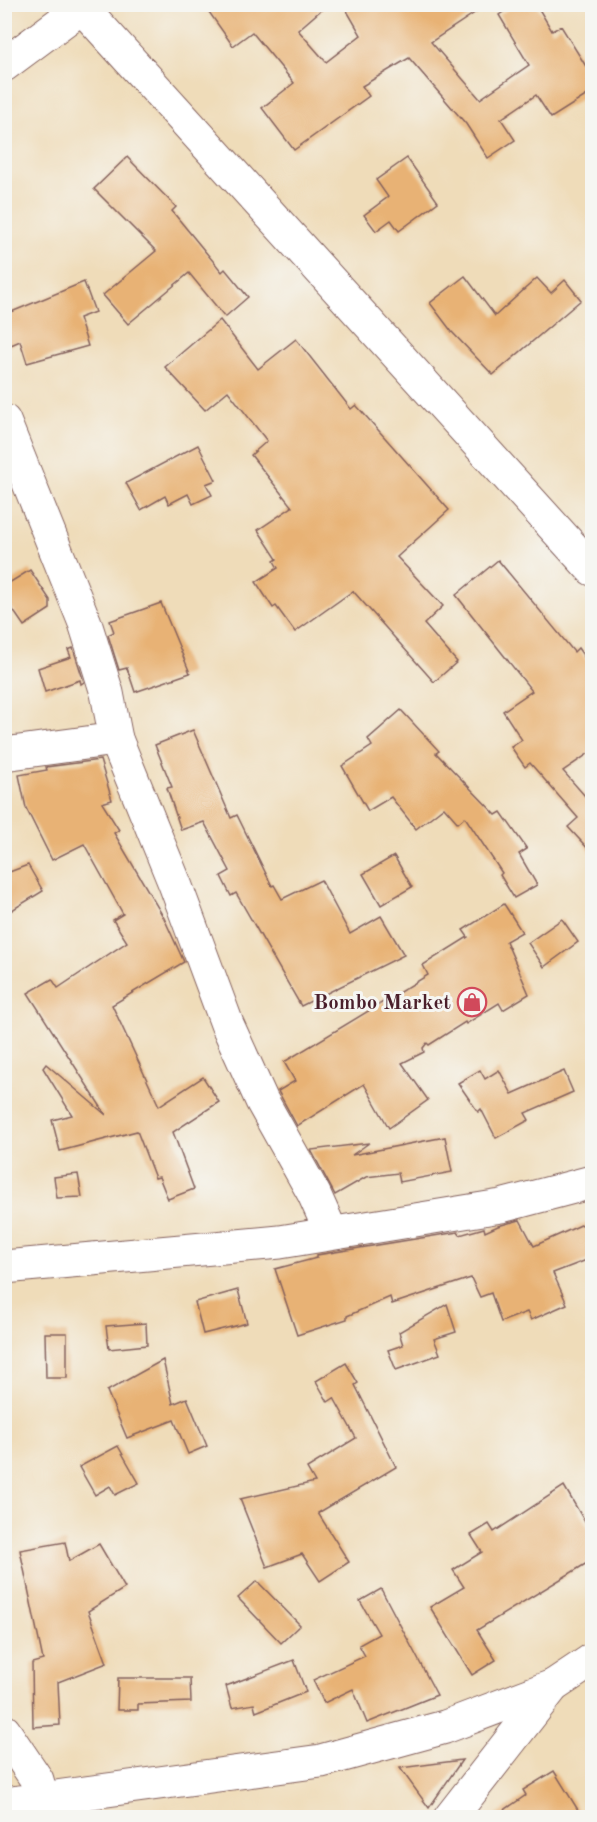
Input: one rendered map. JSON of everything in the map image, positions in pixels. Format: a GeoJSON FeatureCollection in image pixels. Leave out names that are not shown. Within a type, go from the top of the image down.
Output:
{"type":"FeatureCollection","features":[{"type":"Feature","properties":{"kind":"street"},"geometry":{"type":"LineString","coordinates":[[4,65],[80,6],[592,569]]}},
{"type":"Feature","properties":{"kind":"street"},"geometry":{"type":"LineString","coordinates":[[4,421],[85,623],[107,693],[116,739],[175,884],[227,1024],[262,1101],[314,1194],[331,1232]]}},
{"type":"Feature","properties":{"kind":"street"},"geometry":{"type":"LineString","coordinates":[[4,754],[116,739]]}},
{"type":"Feature","properties":{"kind":"street"},"geometry":{"type":"LineString","coordinates":[[4,1267],[280,1242],[331,1232],[398,1225],[501,1206],[592,1182]]}},
{"type":"Feature","properties":{"kind":"street"},"geometry":{"type":"LineString","coordinates":[[4,1804],[45,1808],[178,1782],[321,1761],[445,1727],[554,1686],[592,1660]]}},
{"type":"Feature","properties":{"kind":"street"},"geometry":{"type":"LineString","coordinates":[[450,1818],[554,1686]]}},
{"type":"Feature","properties":{"kind":"street"},"geometry":{"type":"LineString","coordinates":[[4,1731],[27,1763],[45,1808]]}},
{"type":"Feature","properties":{"kind":"building"},"geometry":{"type":"Polygon","coordinates":[[[220,4],[328,4],[298,30],[326,62],[361,35],[343,4],[488,4],[431,42],[480,99],[529,65],[499,15],[515,4],[536,4],[552,31],[561,26],[592,76],[592,92],[551,118],[536,95],[501,119],[515,140],[488,158],[466,124],[409,58],[362,86],[369,96],[294,150],[262,108],[294,83],[252,32],[233,46],[209,12],[220,4]]]}},
{"type":"Feature","properties":{"kind":"building"},"geometry":{"type":"Polygon","coordinates":[[[127,157],[176,207],[172,211],[222,272],[225,269],[248,297],[225,317],[189,273],[128,324],[103,295],[156,251],[94,189],[127,157]]]}},
{"type":"Feature","properties":{"kind":"building"},"geometry":{"type":"Polygon","coordinates":[[[407,158],[438,202],[399,231],[391,220],[376,231],[364,215],[388,197],[376,180],[407,158]]]}},
{"type":"Feature","properties":{"kind":"building"},"geometry":{"type":"Polygon","coordinates":[[[465,276],[495,316],[537,278],[551,293],[565,280],[581,300],[493,375],[452,332],[430,303],[465,276]]]}},
{"type":"Feature","properties":{"kind":"building"},"geometry":{"type":"Polygon","coordinates":[[[84,282],[95,312],[79,318],[88,346],[27,363],[20,341],[4,348],[4,315],[84,282]]]}},
{"type":"Feature","properties":{"kind":"building"},"geometry":{"type":"Polygon","coordinates":[[[220,320],[258,369],[296,339],[351,409],[356,405],[449,510],[397,557],[443,606],[424,624],[457,662],[434,682],[353,591],[295,632],[276,606],[273,608],[256,582],[278,568],[274,561],[277,559],[258,530],[292,507],[251,455],[267,441],[228,391],[205,410],[165,367],[220,320]]]}},
{"type":"Feature","properties":{"kind":"building"},"geometry":{"type":"Polygon","coordinates":[[[198,445],[216,480],[206,484],[212,495],[193,504],[188,494],[169,504],[165,496],[141,510],[126,483],[198,445]]]}},
{"type":"Feature","properties":{"kind":"building"},"geometry":{"type":"Polygon","coordinates":[[[498,560],[574,652],[578,648],[592,668],[592,751],[563,771],[592,804],[592,853],[568,827],[578,818],[530,763],[525,767],[511,747],[522,740],[503,711],[532,691],[456,595],[498,560]]]}},
{"type":"Feature","properties":{"kind":"building"},"geometry":{"type":"Polygon","coordinates":[[[30,570],[50,600],[50,609],[24,626],[4,597],[4,586],[30,570]]]}},
{"type":"Feature","properties":{"kind":"building"},"geometry":{"type":"Polygon","coordinates":[[[161,603],[190,673],[135,692],[127,668],[119,670],[108,635],[114,632],[110,621],[161,603]]]}},
{"type":"Feature","properties":{"kind":"building"},"geometry":{"type":"Polygon","coordinates":[[[73,648],[84,682],[81,684],[80,680],[45,692],[38,668],[71,657],[68,650],[73,648]]]}},
{"type":"Feature","properties":{"kind":"building"},"geometry":{"type":"Polygon","coordinates":[[[401,710],[439,751],[436,753],[496,815],[501,812],[527,849],[519,854],[537,885],[514,898],[500,875],[502,873],[465,817],[458,823],[444,807],[416,829],[391,797],[368,811],[342,766],[372,746],[368,739],[401,710]]]}},
{"type":"Feature","properties":{"kind":"building"},"geometry":{"type":"Polygon","coordinates":[[[193,730],[231,818],[237,815],[272,886],[274,885],[282,899],[321,880],[350,934],[381,916],[404,955],[301,1006],[236,893],[231,896],[221,876],[230,871],[204,822],[181,830],[167,788],[172,787],[155,745],[193,730]]]}},
{"type":"Feature","properties":{"kind":"building"},"geometry":{"type":"Polygon","coordinates":[[[100,760],[112,800],[102,803],[119,830],[114,833],[164,918],[184,962],[112,1005],[159,1106],[203,1077],[219,1102],[173,1132],[194,1189],[168,1199],[159,1177],[155,1178],[137,1131],[60,1151],[52,1120],[72,1115],[43,1068],[46,1064],[106,1115],[28,993],[52,979],[58,988],[127,942],[113,920],[123,914],[84,844],[52,860],[26,808],[19,775],[47,770],[46,767],[100,760]]]}},
{"type":"Feature","properties":{"kind":"building"},"geometry":{"type":"Polygon","coordinates":[[[394,856],[412,887],[381,905],[363,874],[394,856]]]}},
{"type":"Feature","properties":{"kind":"building"},"geometry":{"type":"Polygon","coordinates":[[[28,865],[43,891],[4,915],[4,874],[28,865]]]}},
{"type":"Feature","properties":{"kind":"building"},"geometry":{"type":"Polygon","coordinates":[[[504,904],[522,932],[506,941],[529,994],[503,1010],[499,1003],[429,1045],[427,1043],[423,1048],[424,1052],[402,1063],[428,1100],[389,1128],[364,1084],[297,1126],[278,1091],[295,1081],[284,1062],[428,975],[423,965],[468,937],[463,930],[504,904]]]}},
{"type":"Feature","properties":{"kind":"building"},"geometry":{"type":"Polygon","coordinates":[[[562,919],[578,942],[544,967],[528,943],[562,919]]]}},
{"type":"Feature","properties":{"kind":"building"},"geometry":{"type":"Polygon","coordinates":[[[480,1070],[485,1079],[499,1070],[512,1094],[564,1071],[573,1092],[525,1113],[529,1120],[496,1138],[481,1109],[478,1112],[458,1083],[480,1070]]]}},
{"type":"Feature","properties":{"kind":"building"},"geometry":{"type":"Polygon","coordinates":[[[445,1137],[452,1172],[400,1182],[398,1173],[366,1177],[335,1195],[311,1150],[369,1143],[352,1155],[445,1137]]]}},
{"type":"Feature","properties":{"kind":"building"},"geometry":{"type":"Polygon","coordinates":[[[78,1174],[82,1197],[57,1198],[54,1177],[78,1174]]]}},
{"type":"Feature","properties":{"kind":"building"},"geometry":{"type":"Polygon","coordinates":[[[520,1220],[534,1246],[592,1220],[592,1258],[553,1273],[567,1304],[531,1320],[527,1312],[501,1322],[491,1293],[480,1297],[471,1278],[392,1304],[390,1297],[347,1316],[347,1319],[297,1335],[275,1269],[317,1258],[317,1255],[458,1232],[460,1235],[484,1228],[485,1232],[520,1220]]]}},
{"type":"Feature","properties":{"kind":"building"},"geometry":{"type":"Polygon","coordinates":[[[238,1290],[247,1323],[203,1334],[195,1302],[238,1290]]]}},
{"type":"Feature","properties":{"kind":"building"},"geometry":{"type":"Polygon","coordinates":[[[447,1304],[456,1332],[434,1339],[440,1354],[396,1370],[388,1350],[403,1345],[399,1332],[447,1304]]]}},
{"type":"Feature","properties":{"kind":"building"},"geometry":{"type":"Polygon","coordinates":[[[146,1323],[147,1345],[109,1349],[106,1326],[146,1323]]]}},
{"type":"Feature","properties":{"kind":"building"},"geometry":{"type":"Polygon","coordinates":[[[45,1333],[67,1333],[67,1378],[46,1378],[45,1333]]]}},
{"type":"Feature","properties":{"kind":"building"},"geometry":{"type":"Polygon","coordinates":[[[163,1360],[173,1404],[187,1398],[207,1446],[188,1454],[174,1420],[127,1438],[107,1391],[163,1360]]]}},
{"type":"Feature","properties":{"kind":"building"},"geometry":{"type":"Polygon","coordinates":[[[346,1363],[358,1383],[355,1385],[396,1467],[318,1513],[349,1562],[320,1581],[302,1554],[267,1567],[240,1499],[315,1482],[307,1468],[356,1438],[334,1398],[328,1402],[316,1381],[346,1363]]]}},
{"type":"Feature","properties":{"kind":"building"},"geometry":{"type":"Polygon","coordinates":[[[118,1446],[139,1483],[115,1495],[110,1486],[95,1495],[79,1467],[118,1446]]]}},
{"type":"Feature","properties":{"kind":"building"},"geometry":{"type":"Polygon","coordinates":[[[564,1486],[592,1534],[592,1560],[477,1630],[496,1660],[472,1675],[430,1607],[464,1587],[453,1570],[482,1552],[471,1535],[489,1524],[494,1532],[564,1486]]]}},
{"type":"Feature","properties":{"kind":"building"},"geometry":{"type":"Polygon","coordinates":[[[65,1542],[69,1561],[99,1544],[125,1588],[88,1611],[107,1663],[58,1682],[60,1725],[33,1727],[32,1663],[43,1660],[20,1550],[65,1542]]]}},
{"type":"Feature","properties":{"kind":"building"},"geometry":{"type":"Polygon","coordinates":[[[257,1581],[300,1625],[281,1643],[238,1598],[257,1581]]]}},
{"type":"Feature","properties":{"kind":"building"},"geometry":{"type":"Polygon","coordinates":[[[381,1589],[437,1695],[367,1723],[353,1689],[324,1703],[313,1680],[365,1656],[359,1645],[379,1634],[360,1601],[381,1589]]]}},
{"type":"Feature","properties":{"kind":"building"},"geometry":{"type":"Polygon","coordinates":[[[294,1660],[306,1692],[256,1712],[254,1704],[232,1708],[226,1686],[294,1660]]]}},
{"type":"Feature","properties":{"kind":"building"},"geometry":{"type":"Polygon","coordinates":[[[118,1678],[190,1678],[191,1702],[138,1704],[138,1710],[117,1710],[118,1678]]]}},
{"type":"Feature","properties":{"kind":"building"},"geometry":{"type":"Polygon","coordinates":[[[462,1760],[429,1808],[400,1768],[462,1760]]]}},
{"type":"Feature","properties":{"kind":"building"},"geometry":{"type":"Polygon","coordinates":[[[554,1771],[583,1818],[493,1818],[526,1795],[523,1790],[554,1771]]]}},
{"type":"Feature","properties":{"kind":"place","name":"Bombo Market"},"geometry":{"type":"Point","coordinates":[472,1002]}}]}
